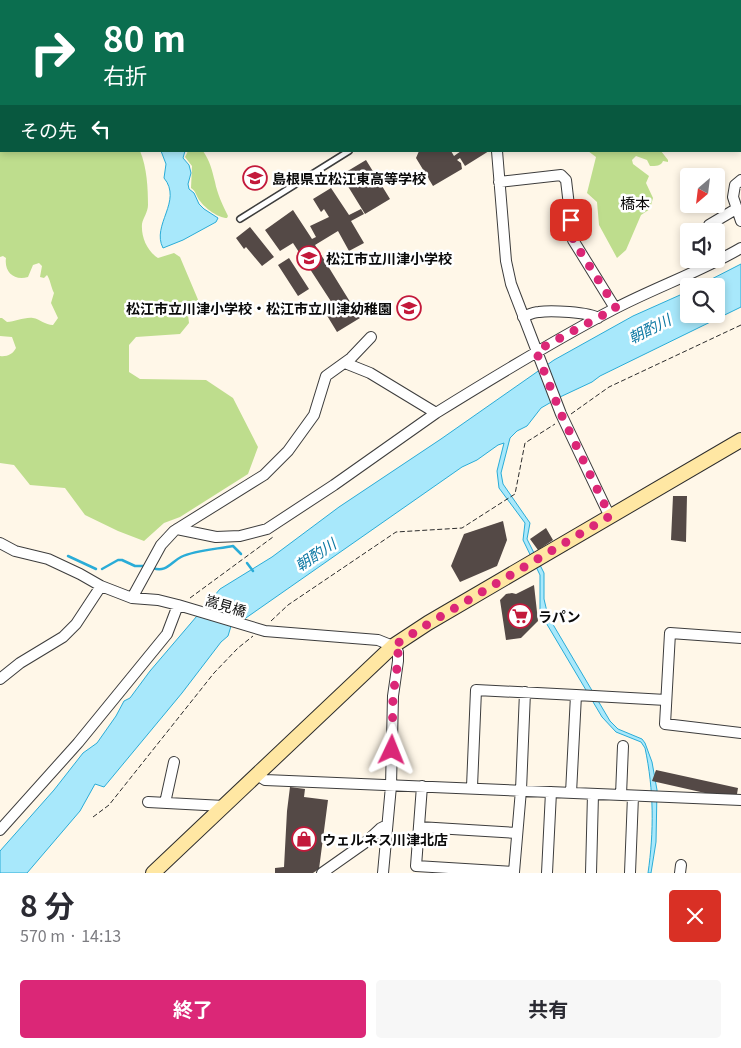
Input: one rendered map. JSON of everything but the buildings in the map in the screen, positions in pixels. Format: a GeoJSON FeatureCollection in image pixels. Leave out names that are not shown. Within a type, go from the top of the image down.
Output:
{"type":"FeatureCollection","features":[{"type":"Feature","properties":{"kind":"street"},"geometry":{"type":"LineString","coordinates":[[497,152],[508,273],[562,417],[610,516]]}},
{"type":"Feature","properties":{"kind":"street"},"geometry":{"type":"LineString","coordinates":[[499,182],[561,176],[566,180],[573,240],[616,308]]}},
{"type":"Feature","properties":{"kind":"street"},"geometry":{"type":"LineString","coordinates":[[741,180],[735,185],[734,189],[736,209],[741,221]]}},
{"type":"Feature","properties":{"kind":"street"},"geometry":{"type":"LineString","coordinates":[[712,223],[736,209]]}},
{"type":"Feature","properties":{"kind":"street"},"geometry":{"type":"LineString","coordinates":[[177,529],[216,536],[240,536],[267,529],[436,414],[537,354],[616,308],[720,260],[741,248]]}},
{"type":"Feature","properties":{"kind":"street"},"geometry":{"type":"LineString","coordinates":[[524,317],[546,311],[589,314],[598,318]]}},
{"type":"Feature","properties":{"kind":"street"},"geometry":{"type":"LineString","coordinates":[[132,598],[161,545],[177,529],[264,475],[288,451],[314,415],[326,376],[345,363],[371,337]]}},
{"type":"Feature","properties":{"kind":"street"},"geometry":{"type":"LineString","coordinates":[[345,363],[370,373],[436,414]]}},
{"type":"Feature","properties":{"kind":"street"},"geometry":{"type":"LineString","coordinates":[[154,873],[393,646],[535,560],[741,440]]}},
{"type":"Feature","properties":{"kind":"street","name":"嵩見橋"},"geometry":{"type":"LineString","coordinates":[[0,543],[16,551],[48,558],[101,586],[132,598],[158,600],[258,629],[378,640],[393,646]]}},
{"type":"Feature","properties":{"kind":"street"},"geometry":{"type":"LineString","coordinates":[[0,679],[20,663],[62,637],[76,624],[101,586]]}},
{"type":"Feature","properties":{"kind":"street"},"geometry":{"type":"LineString","coordinates":[[0,830],[78,743],[167,634],[183,607]]}},
{"type":"Feature","properties":{"kind":"street"},"geometry":{"type":"LineString","coordinates":[[741,638],[670,633],[665,724],[741,733]]}},
{"type":"Feature","properties":{"kind":"street"},"geometry":{"type":"LineString","coordinates":[[383,873],[390,786],[393,696],[398,661],[398,652],[393,646]]}},
{"type":"Feature","properties":{"kind":"street"},"geometry":{"type":"LineString","coordinates":[[472,788],[476,690],[666,700]]}},
{"type":"Feature","properties":{"kind":"street"},"geometry":{"type":"LineString","coordinates":[[422,786],[416,866],[514,872],[521,790],[525,692]]}},
{"type":"Feature","properties":{"kind":"street"},"geometry":{"type":"LineString","coordinates":[[571,793],[576,695]]}},
{"type":"Feature","properties":{"kind":"street"},"geometry":{"type":"LineString","coordinates":[[621,795],[623,746]]}},
{"type":"Feature","properties":{"kind":"street"},"geometry":{"type":"LineString","coordinates":[[165,803],[174,762]]}},
{"type":"Feature","properties":{"kind":"street"},"geometry":{"type":"LineString","coordinates":[[257,775],[265,780],[741,800]]}},
{"type":"Feature","properties":{"kind":"street"},"geometry":{"type":"LineString","coordinates":[[547,873],[551,792]]}},
{"type":"Feature","properties":{"kind":"street"},"geometry":{"type":"LineString","coordinates":[[591,873],[593,794]]}},
{"type":"Feature","properties":{"kind":"street"},"geometry":{"type":"LineString","coordinates":[[630,873],[633,796]]}},
{"type":"Feature","properties":{"kind":"street"},"geometry":{"type":"LineString","coordinates":[[148,802],[224,806]]}},
{"type":"Feature","properties":{"kind":"street"},"geometry":{"type":"LineString","coordinates":[[322,873],[387,825]]}},
{"type":"Feature","properties":{"kind":"street"},"geometry":{"type":"LineString","coordinates":[[418,827],[517,833]]}},
{"type":"Feature","properties":{"kind":"lane"},"geometry":{"type":"LineString","coordinates":[[240,219],[347,152]]}},
{"type":"Feature","properties":{"kind":"path"},"geometry":{"type":"LineString","coordinates":[[93,817],[109,805],[214,673],[258,629],[288,605],[396,532],[462,528],[514,494],[525,443],[609,387],[741,325]]}},
{"type":"Feature","properties":{"kind":"path"},"geometry":{"type":"LineString","coordinates":[[183,607],[274,536]]}},
{"type":"Feature","properties":{"kind":"green space"},"geometry":{"type":"Polygon","coordinates":[[[0,152],[140,152],[146,171],[148,192],[148,208],[142,224],[144,239],[148,248],[158,258],[174,253],[180,257],[199,302],[200,310],[188,315],[189,323],[180,334],[136,337],[129,345],[129,372],[140,379],[206,380],[233,398],[258,447],[248,474],[180,517],[164,523],[144,541],[85,515],[65,488],[30,485],[14,465],[0,463],[0,356],[10,355],[16,348],[12,337],[0,336],[0,318],[7,322],[33,318],[53,325],[58,318],[51,303],[54,293],[49,279],[47,275],[44,278],[40,277],[42,266],[39,263],[33,265],[28,277],[18,278],[8,271],[6,258],[0,257],[0,152]]]}},
{"type":"Feature","properties":{"kind":"green space"},"geometry":{"type":"Polygon","coordinates":[[[188,152],[204,152],[228,216],[227,218],[208,209],[191,188],[192,166],[185,157],[188,152]]]}},
{"type":"Feature","properties":{"kind":"green space"},"geometry":{"type":"Polygon","coordinates":[[[589,152],[662,152],[668,160],[668,162],[663,161],[661,164],[650,166],[647,160],[636,156],[632,160],[633,164],[649,176],[646,183],[653,198],[650,209],[641,215],[626,250],[617,258],[599,225],[597,202],[587,193],[596,157],[589,152]]]}},
{"type":"Feature","properties":{"kind":"water"},"geometry":{"type":"Polygon","coordinates":[[[161,152],[185,152],[183,158],[189,165],[191,173],[188,184],[189,189],[194,193],[199,204],[204,209],[218,218],[216,222],[183,240],[163,248],[160,239],[161,231],[170,195],[169,187],[164,178],[166,164],[161,152]]]}},
{"type":"Feature","properties":{"kind":"water"},"geometry":{"type":"Polygon","coordinates":[[[741,264],[741,307],[725,315],[725,278],[714,278],[741,264]]]}},
{"type":"Feature","properties":{"kind":"water","name":"朝酌川"},"geometry":{"type":"Polygon","coordinates":[[[680,295],[680,323],[708,323],[600,376],[541,408],[527,426],[517,431],[510,438],[501,473],[503,484],[530,523],[527,539],[544,573],[544,599],[548,616],[610,721],[618,729],[642,739],[645,743],[652,762],[657,790],[656,842],[651,873],[648,873],[652,827],[651,795],[645,748],[641,742],[616,732],[602,717],[545,621],[540,610],[540,575],[523,540],[525,523],[499,488],[497,471],[504,443],[462,467],[243,620],[234,616],[228,636],[221,642],[182,693],[104,787],[95,784],[80,811],[27,873],[0,873],[0,851],[54,790],[83,753],[97,743],[124,701],[130,698],[150,671],[220,589],[272,557],[339,507],[554,360],[633,316],[680,295]]]}},
{"type":"Feature","properties":{"kind":"waterway"},"geometry":{"type":"LineString","coordinates":[[153,568],[165,568],[181,557],[207,550],[233,546],[241,554]]}},
{"type":"Feature","properties":{"kind":"waterway"},"geometry":{"type":"LineString","coordinates":[[68,556],[96,569]]}},
{"type":"Feature","properties":{"kind":"waterway"},"geometry":{"type":"LineString","coordinates":[[102,569],[118,560],[135,566],[146,566]]}},
{"type":"Feature","properties":{"kind":"waterway"},"geometry":{"type":"LineString","coordinates":[[247,563],[253,571]]}},
{"type":"Feature","properties":{"kind":"place","name":"島根県立松江東高等学校"},"geometry":{"type":"Point","coordinates":[255,178]}},
{"type":"Feature","properties":{"kind":"place","name":"松江市立川津小学校"},"geometry":{"type":"Point","coordinates":[309,258]}},
{"type":"Feature","properties":{"kind":"place","name":"松江市立川津小学校・松江市立川津幼稚園"},"geometry":{"type":"Point","coordinates":[409,308]}},
{"type":"Feature","properties":{"kind":"place","name":"ラパン"},"geometry":{"type":"Point","coordinates":[520,616]}},
{"type":"Feature","properties":{"kind":"place","name":"ウェルネス川津北店"},"geometry":{"type":"Point","coordinates":[304,839]}},
{"type":"Feature","properties":{"kind":"district","name":"橋本"},"geometry":{"type":"Point","coordinates":[635,202]}},
{"type":"Feature","properties":{"kind":"route"},"geometry":{"type":"LineString","coordinates":[[392,750],[393,696],[398,661],[398,652],[393,646],[610,516],[561,414],[536,351],[616,308],[573,240],[571,220]]}}]}
